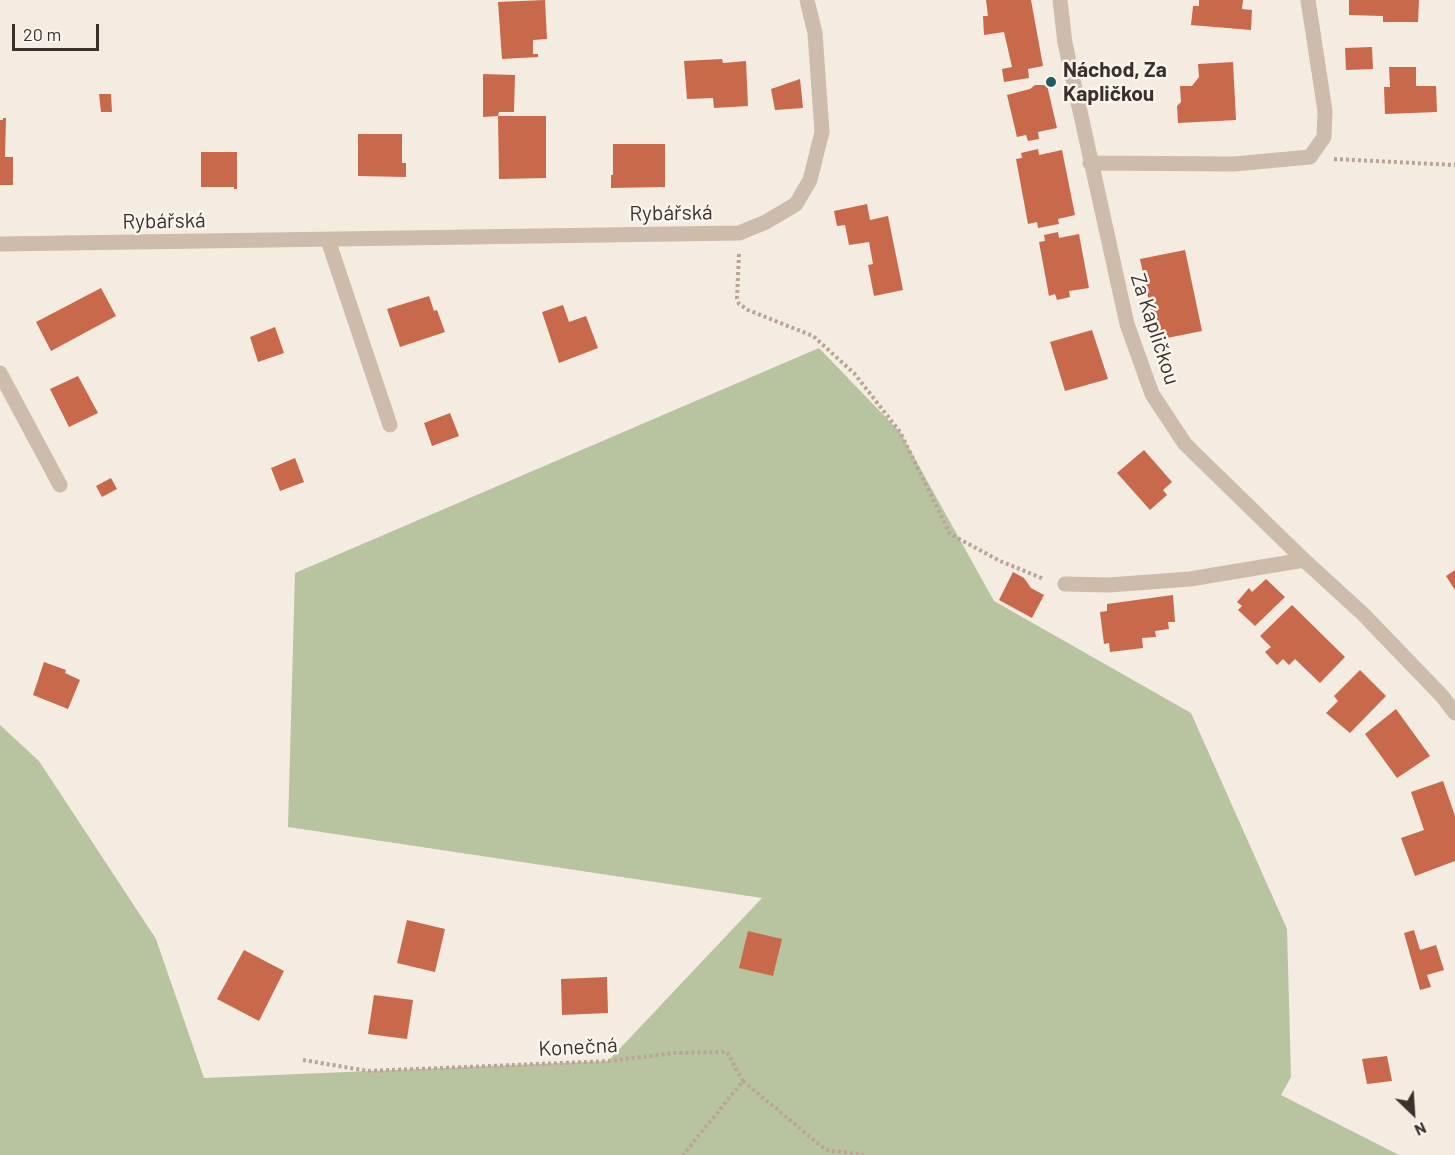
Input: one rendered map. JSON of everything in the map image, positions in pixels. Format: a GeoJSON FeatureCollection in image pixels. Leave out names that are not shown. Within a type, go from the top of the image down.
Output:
{"type":"FeatureCollection","features":[{"type":"Feature","properties":{"kind":"street","name":"Rybářská"},"geometry":{"type":"LineString","coordinates":[[0,244],[739,233],[766,222],[795,204],[810,180],[822,132],[815,33],[807,0]]}},
{"type":"Feature","properties":{"kind":"street","name":"Za Kapličkou"},"geometry":{"type":"LineString","coordinates":[[1060,0],[1065,43],[1127,324],[1152,394],[1185,444],[1304,560],[1364,614],[1442,696],[1455,713]]}},
{"type":"Feature","properties":{"kind":"street"},"geometry":{"type":"LineString","coordinates":[[1090,163],[1234,164],[1310,157],[1324,137],[1325,111],[1308,0]]}},
{"type":"Feature","properties":{"kind":"street"},"geometry":{"type":"LineString","coordinates":[[328,240],[390,425]]}},
{"type":"Feature","properties":{"kind":"street"},"geometry":{"type":"LineString","coordinates":[[0,373],[60,485]]}},
{"type":"Feature","properties":{"kind":"street"},"geometry":{"type":"LineString","coordinates":[[1065,584],[1109,585],[1190,579],[1304,560]]}},
{"type":"Feature","properties":{"kind":"path"},"geometry":{"type":"LineString","coordinates":[[1310,157],[1455,165]]}},
{"type":"Feature","properties":{"kind":"path"},"geometry":{"type":"LineString","coordinates":[[739,233],[737,298],[739,304],[748,310],[813,336],[855,373],[900,432],[950,534],[1000,561],[1044,579],[1065,584]]}},
{"type":"Feature","properties":{"kind":"path","name":"Konečná"},"geometry":{"type":"LineString","coordinates":[[303,1060],[368,1071],[608,1061],[674,1053],[727,1052],[742,1081]]}},
{"type":"Feature","properties":{"kind":"path"},"geometry":{"type":"LineString","coordinates":[[684,1155],[742,1081],[826,1150],[864,1155]]}},
{"type":"Feature","properties":{"kind":"green space"},"geometry":{"type":"Polygon","coordinates":[[[819,348],[900,432],[994,601],[1191,713],[1287,929],[1291,1077],[1281,1095],[1399,1155],[0,1155],[0,725],[39,761],[156,939],[204,1078],[608,1061],[762,898],[288,827],[295,573],[819,348]]]}},
{"type":"Feature","properties":{"kind":"building"},"geometry":{"type":"Polygon","coordinates":[[[545,0],[547,39],[533,40],[533,54],[538,54],[538,57],[502,59],[498,2],[545,0]]]}},
{"type":"Feature","properties":{"kind":"building"},"geometry":{"type":"Polygon","coordinates":[[[986,0],[1031,0],[1043,66],[1028,69],[1029,78],[1004,82],[1002,69],[1012,67],[1004,32],[984,35],[983,16],[988,16],[986,0]]]}},
{"type":"Feature","properties":{"kind":"building"},"geometry":{"type":"Polygon","coordinates":[[[1199,0],[1243,0],[1242,9],[1252,10],[1251,30],[1191,25],[1193,6],[1199,6],[1199,0]]]}},
{"type":"Feature","properties":{"kind":"building"},"geometry":{"type":"Polygon","coordinates":[[[1349,0],[1419,0],[1418,22],[1383,22],[1383,16],[1349,15],[1349,0]]]}},
{"type":"Feature","properties":{"kind":"building"},"geometry":{"type":"Polygon","coordinates":[[[1372,47],[1373,69],[1346,70],[1345,48],[1372,47]]]}},
{"type":"Feature","properties":{"kind":"building"},"geometry":{"type":"Polygon","coordinates":[[[722,59],[723,63],[746,61],[748,106],[714,108],[713,98],[687,99],[684,61],[722,59]]]}},
{"type":"Feature","properties":{"kind":"building"},"geometry":{"type":"Polygon","coordinates":[[[1233,62],[1236,120],[1178,123],[1177,106],[1181,102],[1180,86],[1192,86],[1199,77],[1198,64],[1233,62]]]}},
{"type":"Feature","properties":{"kind":"building"},"geometry":{"type":"Polygon","coordinates":[[[1389,67],[1416,67],[1416,86],[1436,86],[1437,112],[1385,114],[1384,87],[1390,87],[1389,67]]]}},
{"type":"Feature","properties":{"kind":"building"},"geometry":{"type":"Polygon","coordinates":[[[483,74],[515,75],[514,112],[499,112],[498,116],[483,117],[483,74]]]}},
{"type":"Feature","properties":{"kind":"building"},"geometry":{"type":"Polygon","coordinates":[[[800,79],[803,108],[775,110],[771,89],[800,79]]]}},
{"type":"Feature","properties":{"kind":"building"},"geometry":{"type":"Polygon","coordinates":[[[1035,85],[1047,85],[1057,128],[1038,132],[1039,139],[1028,141],[1026,135],[1017,137],[1007,95],[1030,89],[1035,85]]]}},
{"type":"Feature","properties":{"kind":"building"},"geometry":{"type":"Polygon","coordinates":[[[99,94],[111,94],[112,112],[101,112],[99,94]]]}},
{"type":"Feature","properties":{"kind":"building"},"geometry":{"type":"Polygon","coordinates":[[[498,116],[546,116],[546,178],[499,179],[498,116]]]}},
{"type":"Feature","properties":{"kind":"building"},"geometry":{"type":"Polygon","coordinates":[[[6,118],[5,157],[13,157],[13,185],[0,185],[0,120],[6,118]]]}},
{"type":"Feature","properties":{"kind":"building"},"geometry":{"type":"Polygon","coordinates":[[[358,134],[402,134],[402,163],[406,163],[406,177],[358,176],[358,134]]]}},
{"type":"Feature","properties":{"kind":"building"},"geometry":{"type":"Polygon","coordinates":[[[613,144],[665,144],[665,187],[611,188],[613,144]]]}},
{"type":"Feature","properties":{"kind":"building"},"geometry":{"type":"Polygon","coordinates":[[[1038,149],[1039,155],[1062,150],[1075,215],[1058,219],[1059,224],[1038,228],[1037,222],[1028,224],[1016,159],[1022,158],[1021,153],[1038,149]]]}},
{"type":"Feature","properties":{"kind":"building"},"geometry":{"type":"Polygon","coordinates":[[[201,152],[237,152],[237,189],[234,187],[201,187],[201,152]]]}},
{"type":"Feature","properties":{"kind":"building"},"geometry":{"type":"Polygon","coordinates":[[[867,204],[870,220],[888,216],[903,290],[874,296],[868,265],[873,264],[869,242],[849,245],[845,225],[837,226],[834,211],[867,204]]]}},
{"type":"Feature","properties":{"kind":"building"},"geometry":{"type":"Polygon","coordinates":[[[1058,232],[1059,238],[1079,234],[1089,288],[1069,291],[1070,297],[1057,300],[1055,294],[1049,296],[1039,242],[1045,241],[1044,235],[1058,232]]]}},
{"type":"Feature","properties":{"kind":"building"},"geometry":{"type":"Polygon","coordinates":[[[1185,250],[1202,331],[1157,340],[1140,259],[1185,250]]]}},
{"type":"Feature","properties":{"kind":"building"},"geometry":{"type":"Polygon","coordinates":[[[101,288],[116,316],[51,351],[36,322],[101,288]]]}},
{"type":"Feature","properties":{"kind":"building"},"geometry":{"type":"Polygon","coordinates":[[[429,296],[445,332],[400,347],[387,309],[429,296]]]}},
{"type":"Feature","properties":{"kind":"building"},"geometry":{"type":"Polygon","coordinates":[[[563,305],[569,322],[586,316],[598,348],[559,363],[542,312],[563,305]]]}},
{"type":"Feature","properties":{"kind":"building"},"geometry":{"type":"Polygon","coordinates":[[[275,327],[284,353],[258,362],[250,337],[275,327]]]}},
{"type":"Feature","properties":{"kind":"building"},"geometry":{"type":"Polygon","coordinates":[[[1092,330],[1108,379],[1065,391],[1050,342],[1092,330]]]}},
{"type":"Feature","properties":{"kind":"building"},"geometry":{"type":"Polygon","coordinates":[[[78,376],[98,413],[69,427],[50,389],[78,376]]]}},
{"type":"Feature","properties":{"kind":"building"},"geometry":{"type":"Polygon","coordinates":[[[450,413],[459,436],[432,446],[424,423],[450,413]]]}},
{"type":"Feature","properties":{"kind":"building"},"geometry":{"type":"Polygon","coordinates":[[[1144,450],[1172,482],[1163,490],[1167,495],[1150,510],[1117,473],[1144,450]]]}},
{"type":"Feature","properties":{"kind":"building"},"geometry":{"type":"Polygon","coordinates":[[[295,458],[304,482],[280,491],[271,468],[295,458]]]}},
{"type":"Feature","properties":{"kind":"building"},"geometry":{"type":"Polygon","coordinates":[[[111,478],[117,489],[102,497],[96,486],[111,478]]]}},
{"type":"Feature","properties":{"kind":"building"},"geometry":{"type":"Polygon","coordinates":[[[1455,570],[1455,590],[1446,576],[1455,570]]]}},
{"type":"Feature","properties":{"kind":"building"},"geometry":{"type":"Polygon","coordinates":[[[1013,572],[1024,578],[1031,588],[1044,595],[1032,618],[999,600],[1013,572]]]}},
{"type":"Feature","properties":{"kind":"building"},"geometry":{"type":"Polygon","coordinates":[[[1266,579],[1285,597],[1255,626],[1238,610],[1242,606],[1237,602],[1249,588],[1252,592],[1266,579]]]}},
{"type":"Feature","properties":{"kind":"building"},"geometry":{"type":"Polygon","coordinates":[[[1173,595],[1175,622],[1168,622],[1169,629],[1155,631],[1156,637],[1142,638],[1143,648],[1110,652],[1109,643],[1104,644],[1100,612],[1107,611],[1107,604],[1173,595]]]}},
{"type":"Feature","properties":{"kind":"building"},"geometry":{"type":"Polygon","coordinates":[[[1292,605],[1345,657],[1320,683],[1295,659],[1289,665],[1283,659],[1277,665],[1265,652],[1271,647],[1260,636],[1292,605]]]}},
{"type":"Feature","properties":{"kind":"building"},"geometry":{"type":"Polygon","coordinates":[[[44,662],[66,670],[65,673],[80,680],[68,709],[33,695],[44,662]]]}},
{"type":"Feature","properties":{"kind":"building"},"geometry":{"type":"Polygon","coordinates":[[[1360,670],[1386,696],[1350,733],[1326,713],[1338,701],[1334,696],[1360,670]]]}},
{"type":"Feature","properties":{"kind":"building"},"geometry":{"type":"Polygon","coordinates":[[[1396,709],[1430,756],[1397,778],[1365,734],[1396,709]]]}},
{"type":"Feature","properties":{"kind":"building"},"geometry":{"type":"Polygon","coordinates":[[[1443,781],[1455,816],[1455,861],[1415,876],[1401,838],[1424,830],[1411,792],[1443,781]]]}},
{"type":"Feature","properties":{"kind":"building"},"geometry":{"type":"Polygon","coordinates":[[[407,920],[445,929],[435,972],[397,963],[407,920]]]}},
{"type":"Feature","properties":{"kind":"building"},"geometry":{"type":"Polygon","coordinates":[[[1414,930],[1420,950],[1436,945],[1444,970],[1427,975],[1431,987],[1420,990],[1404,933],[1414,930]]]}},
{"type":"Feature","properties":{"kind":"building"},"geometry":{"type":"Polygon","coordinates":[[[748,931],[782,939],[773,976],[739,968],[748,931]]]}},
{"type":"Feature","properties":{"kind":"building"},"geometry":{"type":"Polygon","coordinates":[[[244,950],[284,971],[259,1021],[217,999],[244,950]]]}},
{"type":"Feature","properties":{"kind":"building"},"geometry":{"type":"Polygon","coordinates":[[[607,977],[608,1013],[562,1015],[561,979],[607,977]]]}},
{"type":"Feature","properties":{"kind":"building"},"geometry":{"type":"Polygon","coordinates":[[[374,995],[413,1000],[407,1039],[368,1034],[374,995]]]}},
{"type":"Feature","properties":{"kind":"building"},"geometry":{"type":"Polygon","coordinates":[[[1387,1056],[1392,1081],[1367,1084],[1362,1059],[1387,1056]]]}},
{"type":"Feature","properties":{"kind":"place","name":"Náchod, Za Kapličkou"},"geometry":{"type":"Point","coordinates":[1051,82]}}]}
